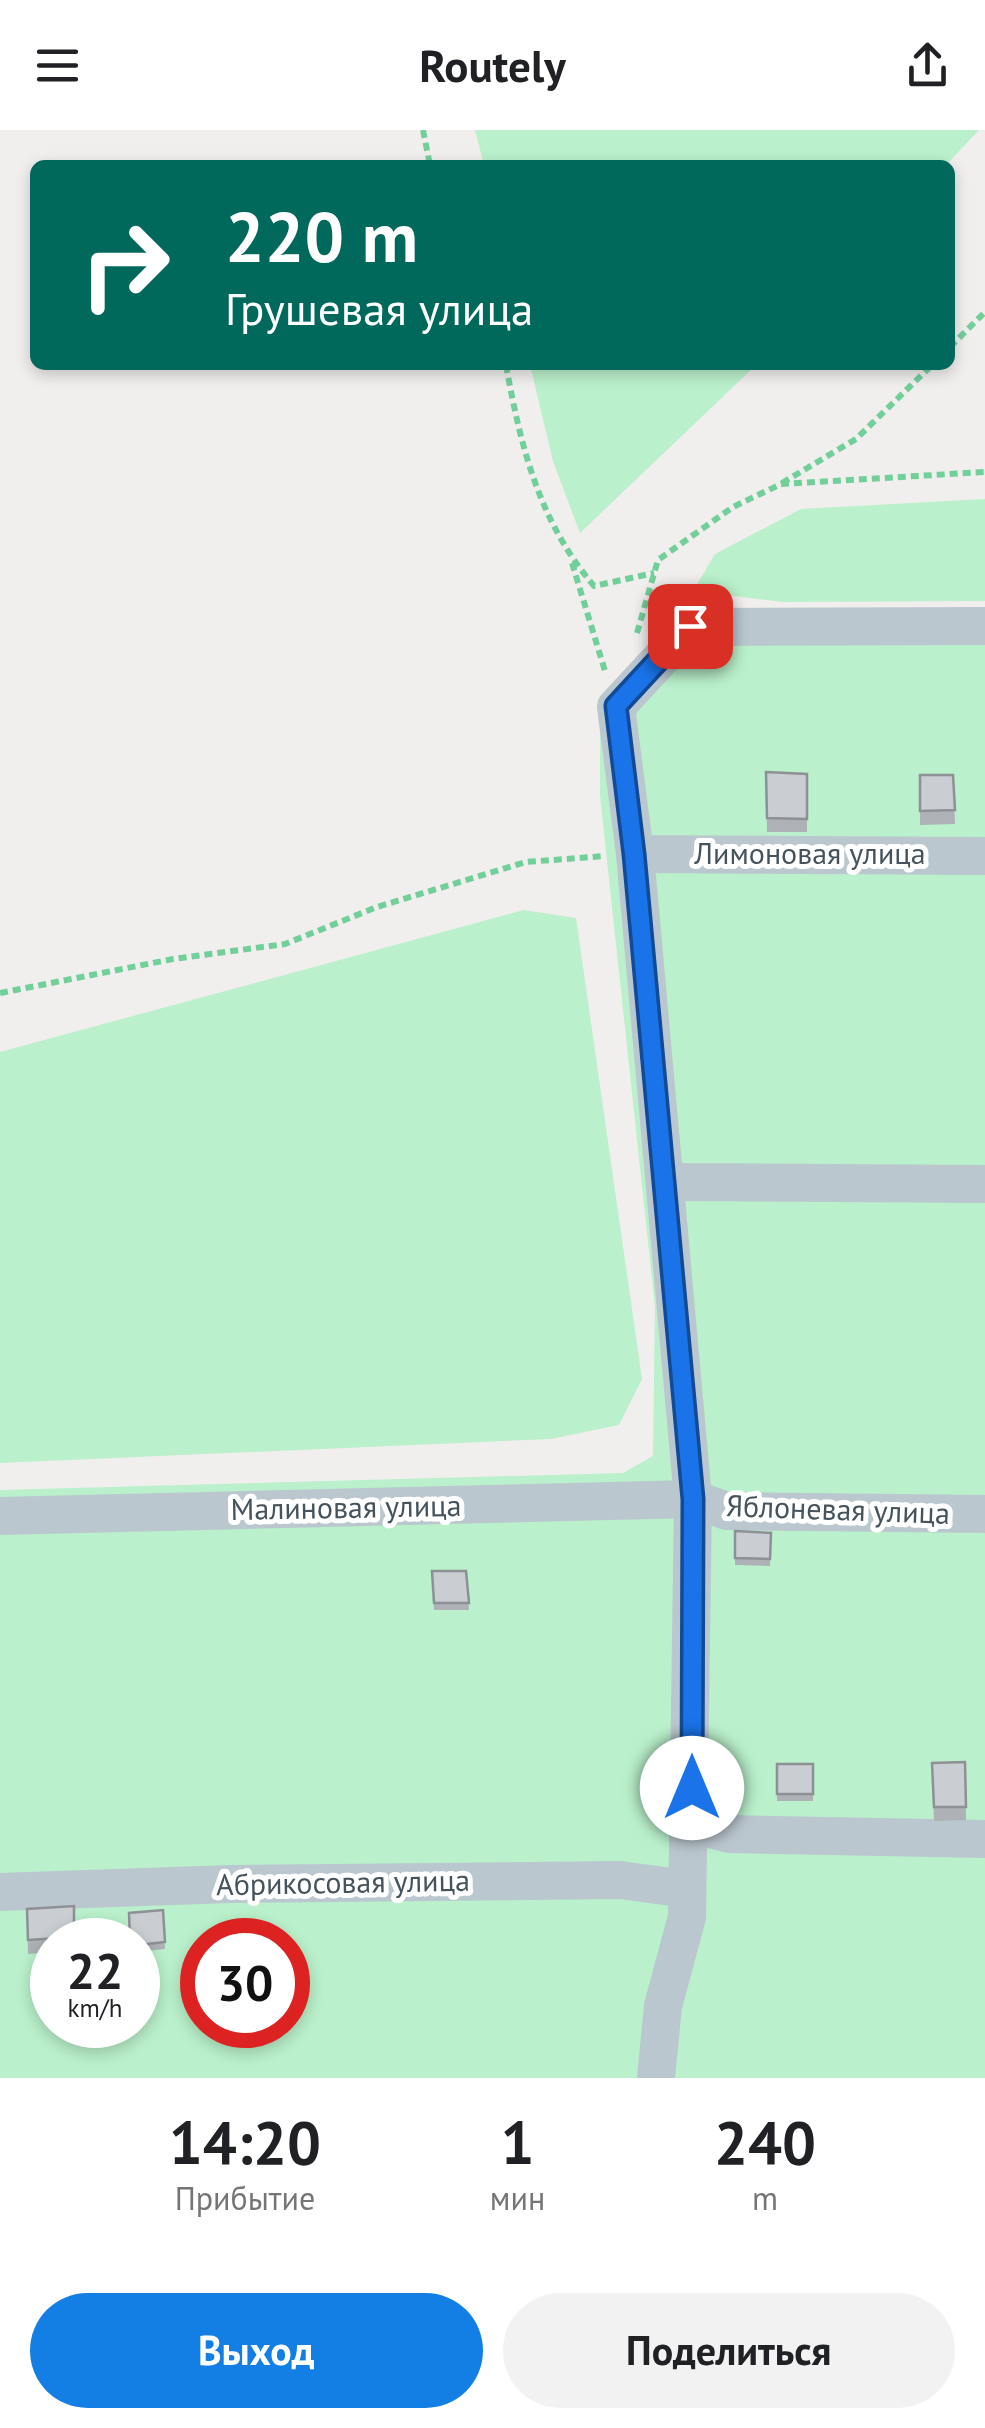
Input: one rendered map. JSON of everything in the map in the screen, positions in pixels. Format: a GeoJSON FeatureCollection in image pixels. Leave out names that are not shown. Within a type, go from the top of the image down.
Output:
{"type":"FeatureCollection","features":[{"type":"Feature","properties":{"kind":"street"},"geometry":{"type":"LineString","coordinates":[[656,2078],[664,2006],[687,1916],[692,1824],[693,1499],[634,854],[616,706],[690,626],[985,626]]}},
{"type":"Feature","properties":{"kind":"street","name":"Лимоновая улица"},"geometry":{"type":"LineString","coordinates":[[634,854],[985,856]]}},
{"type":"Feature","properties":{"kind":"street"},"geometry":{"type":"LineString","coordinates":[[665,1182],[985,1184]]}},
{"type":"Feature","properties":{"kind":"street","name":"Яблоневая улица"},"geometry":{"type":"LineString","coordinates":[[693,1499],[728,1511],[985,1514]]}},
{"type":"Feature","properties":{"kind":"street","name":"Малиновая улица"},"geometry":{"type":"LineString","coordinates":[[0,1516],[693,1499]]}},
{"type":"Feature","properties":{"kind":"street"},"geometry":{"type":"LineString","coordinates":[[692,1824],[729,1834],[985,1839]]}},
{"type":"Feature","properties":{"kind":"street","name":"Абрикосовая улица"},"geometry":{"type":"LineString","coordinates":[[0,1892],[600,1880],[686,1889]]}},
{"type":"Feature","properties":{"kind":"path"},"geometry":{"type":"LineString","coordinates":[[423,130],[429,160]]}},
{"type":"Feature","properties":{"kind":"path"},"geometry":{"type":"LineString","coordinates":[[955,342],[985,312]]}},
{"type":"Feature","properties":{"kind":"path"},"geometry":{"type":"LineString","coordinates":[[507,370],[519,438],[538,492],[570,557],[616,706]]}},
{"type":"Feature","properties":{"kind":"path"},"geometry":{"type":"LineString","coordinates":[[632,649],[658,560],[733,507],[781,484],[856,439],[927,370]]}},
{"type":"Feature","properties":{"kind":"path"},"geometry":{"type":"LineString","coordinates":[[781,484],[985,472]]}},
{"type":"Feature","properties":{"kind":"path"},"geometry":{"type":"LineString","coordinates":[[570,557],[594,586],[654,572]]}},
{"type":"Feature","properties":{"kind":"path"},"geometry":{"type":"LineString","coordinates":[[0,993],[173,959],[284,944],[377,907],[526,862],[634,854]]}},
{"type":"Feature","properties":{"kind":"green space"},"geometry":{"type":"Polygon","coordinates":[[[475,130],[979,130],[951,160],[483,160],[475,130]]]}},
{"type":"Feature","properties":{"kind":"green space"},"geometry":{"type":"Polygon","coordinates":[[[531,370],[751,370],[580,533],[553,461],[531,370]]]}},
{"type":"Feature","properties":{"kind":"green space"},"geometry":{"type":"Polygon","coordinates":[[[985,499],[985,601],[783,602],[693,591],[715,554],[801,509],[985,499]]]}},
{"type":"Feature","properties":{"kind":"green space"},"geometry":{"type":"Polygon","coordinates":[[[985,630],[985,2078],[0,2078],[0,1490],[623,1473],[653,1456],[655,1307],[600,795],[600,696],[707,633],[985,630]]]}},
{"type":"Feature","properties":{"kind":"green space"},"geometry":{"type":"Polygon","coordinates":[[[524,910],[576,918],[642,1379],[619,1425],[551,1439],[0,1463],[0,1052],[524,910]]]}},
{"type":"Feature","properties":{"kind":"building"},"geometry":{"type":"Polygon","coordinates":[[[766,772],[807,774],[807,819],[767,818],[766,772]]]}},
{"type":"Feature","properties":{"kind":"building"},"geometry":{"type":"Polygon","coordinates":[[[920,775],[953,775],[955,810],[920,811],[920,775]]]}},
{"type":"Feature","properties":{"kind":"building"},"geometry":{"type":"Polygon","coordinates":[[[735,1531],[771,1533],[770,1559],[735,1558],[735,1531]]]}},
{"type":"Feature","properties":{"kind":"building"},"geometry":{"type":"Polygon","coordinates":[[[432,1571],[466,1571],[469,1603],[434,1603],[432,1571]]]}},
{"type":"Feature","properties":{"kind":"building"},"geometry":{"type":"Polygon","coordinates":[[[965,1762],[966,1807],[934,1807],[932,1763],[965,1762]]]}},
{"type":"Feature","properties":{"kind":"building"},"geometry":{"type":"Polygon","coordinates":[[[777,1764],[813,1764],[813,1794],[777,1794],[777,1764]]]}},
{"type":"Feature","properties":{"kind":"building"},"geometry":{"type":"Polygon","coordinates":[[[74,1906],[74,1918],[30,1918],[28,1940],[27,1909],[74,1906]]]}},
{"type":"Feature","properties":{"kind":"building"},"geometry":{"type":"Polygon","coordinates":[[[163,1910],[165,1942],[160,1943],[160,1918],[129,1918],[129,1913],[163,1910]]]}},
{"type":"Feature","properties":{"kind":"route"},"geometry":{"type":"LineString","coordinates":[[690,626],[616,706],[634,854],[693,1499],[692,1788]]}}]}
